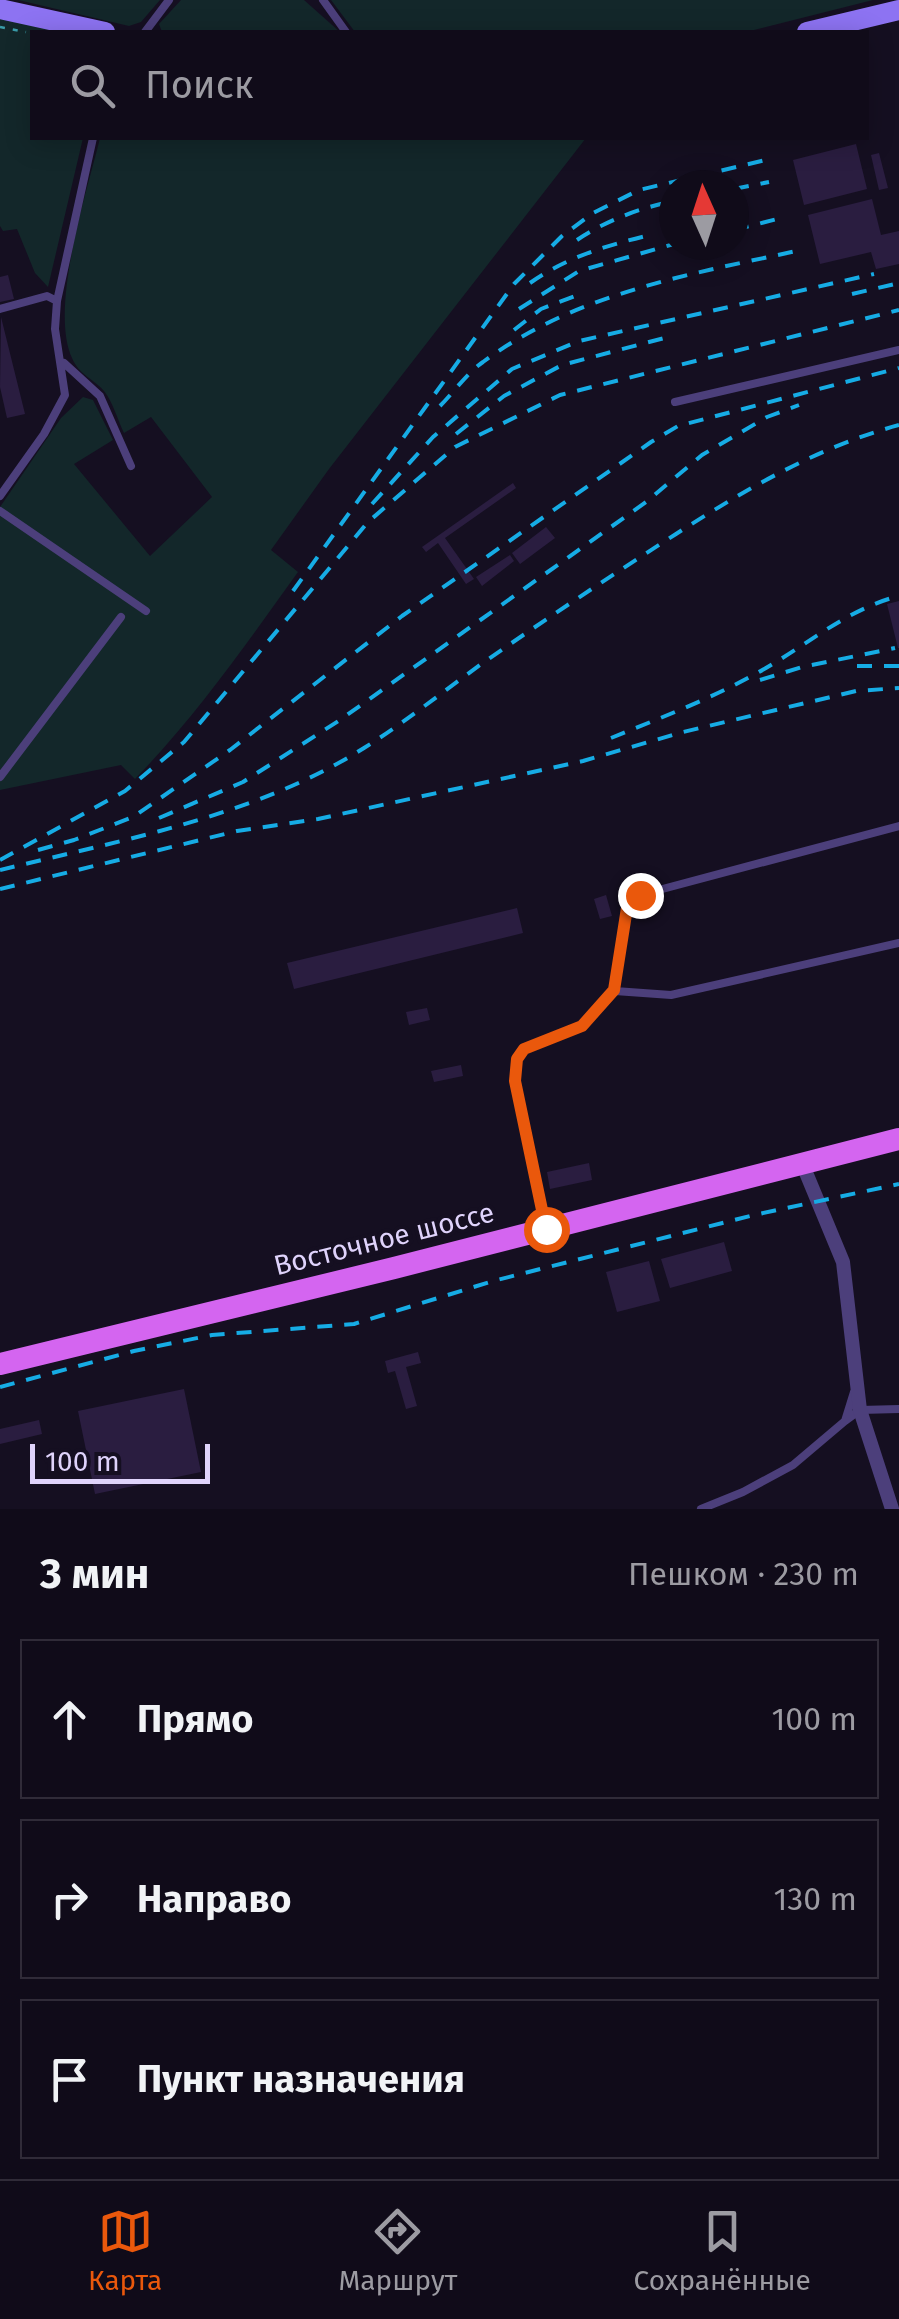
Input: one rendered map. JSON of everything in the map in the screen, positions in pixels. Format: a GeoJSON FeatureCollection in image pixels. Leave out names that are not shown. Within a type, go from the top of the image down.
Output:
{"type":"FeatureCollection","features":[{"type":"Feature","properties":{"kind":"main road"},"geometry":{"type":"LineString","coordinates":[[815,30],[899,10]]}},
{"type":"Feature","properties":{"kind":"main road"},"geometry":{"type":"LineString","coordinates":[[2,11],[95,30]]}},
{"type":"Feature","properties":{"kind":"main road","name":"Восточное шоссе"},"geometry":{"type":"LineString","coordinates":[[0,1364],[899,1139]]}},
{"type":"Feature","properties":{"kind":"street"},"geometry":{"type":"LineString","coordinates":[[802,1163],[843,1262],[860,1410],[892,1509]]}},
{"type":"Feature","properties":{"kind":"lane"},"geometry":{"type":"LineString","coordinates":[[148,30],[170,0]]}},
{"type":"Feature","properties":{"kind":"lane"},"geometry":{"type":"LineString","coordinates":[[323,0],[345,30]]}},
{"type":"Feature","properties":{"kind":"lane"},"geometry":{"type":"LineString","coordinates":[[0,496],[44,434],[64,395],[54,329],[57,302],[93,140]]}},
{"type":"Feature","properties":{"kind":"lane"},"geometry":{"type":"LineString","coordinates":[[0,309],[47,296],[57,302]]}},
{"type":"Feature","properties":{"kind":"lane"},"geometry":{"type":"LineString","coordinates":[[674,402],[899,350]]}},
{"type":"Feature","properties":{"kind":"lane"},"geometry":{"type":"LineString","coordinates":[[61,360],[100,396],[132,466]]}},
{"type":"Feature","properties":{"kind":"lane"},"geometry":{"type":"LineString","coordinates":[[0,511],[146,611]]}},
{"type":"Feature","properties":{"kind":"lane"},"geometry":{"type":"LineString","coordinates":[[0,778],[121,617]]}},
{"type":"Feature","properties":{"kind":"lane"},"geometry":{"type":"LineString","coordinates":[[546,1229],[515,1081],[517,1059],[524,1049],[582,1026],[614,990],[627,908],[640,895],[899,826]]}},
{"type":"Feature","properties":{"kind":"lane"},"geometry":{"type":"LineString","coordinates":[[614,990],[670,995],[899,943]]}},
{"type":"Feature","properties":{"kind":"lane"},"geometry":{"type":"LineString","coordinates":[[845,1421],[858,1381]]}},
{"type":"Feature","properties":{"kind":"lane"},"geometry":{"type":"LineString","coordinates":[[701,1509],[793,1465],[860,1410],[899,1409]]}},
{"type":"Feature","properties":{"kind":"path"},"geometry":{"type":"LineString","coordinates":[[2,11],[30,32]]}},
{"type":"Feature","properties":{"kind":"green space"},"geometry":{"type":"Polygon","coordinates":[[[18,0],[160,0],[141,22],[129,26],[18,0]]]}},
{"type":"Feature","properties":{"kind":"green space"},"geometry":{"type":"Polygon","coordinates":[[[181,0],[304,0],[338,30],[161,30],[159,24],[181,0]]]}},
{"type":"Feature","properties":{"kind":"green space"},"geometry":{"type":"Polygon","coordinates":[[[331,0],[873,0],[754,30],[354,30],[331,0]]]}},
{"type":"Feature","properties":{"kind":"green space"},"geometry":{"type":"Polygon","coordinates":[[[0,17],[67,30],[30,30],[30,140],[83,140],[48,287],[35,273],[17,229],[3,231],[0,17]]]}},
{"type":"Feature","properties":{"kind":"green space"},"geometry":{"type":"Polygon","coordinates":[[[99,140],[584,140],[329,469],[271,550],[298,572],[157,755],[135,779],[121,765],[0,790],[0,507],[61,418],[83,397],[93,400],[113,440],[74,464],[150,556],[212,497],[151,417],[124,433],[107,395],[72,358],[65,310],[79,218],[99,140]]]}},
{"type":"Feature","properties":{"kind":"building"},"geometry":{"type":"Polygon","coordinates":[[[856,144],[867,189],[804,205],[793,160],[856,144]]]}},
{"type":"Feature","properties":{"kind":"building"},"geometry":{"type":"Polygon","coordinates":[[[879,153],[888,188],[879,190],[871,155],[879,153]]]}},
{"type":"Feature","properties":{"kind":"building"},"geometry":{"type":"Polygon","coordinates":[[[872,199],[881,235],[899,231],[899,264],[876,269],[871,252],[820,264],[808,215],[872,199]]]}},
{"type":"Feature","properties":{"kind":"building"},"geometry":{"type":"Polygon","coordinates":[[[8,275],[14,299],[0,302],[0,277],[8,275]]]}},
{"type":"Feature","properties":{"kind":"building"},"geometry":{"type":"Polygon","coordinates":[[[1,317],[25,414],[7,418],[0,387],[1,317]]]}},
{"type":"Feature","properties":{"kind":"building"},"geometry":{"type":"Polygon","coordinates":[[[513,483],[516,488],[445,538],[474,579],[466,584],[438,543],[426,552],[422,547],[513,483]]]}},
{"type":"Feature","properties":{"kind":"building"},"geometry":{"type":"Polygon","coordinates":[[[546,527],[555,538],[520,564],[512,553],[546,527]]]}},
{"type":"Feature","properties":{"kind":"building"},"geometry":{"type":"Polygon","coordinates":[[[510,555],[514,561],[482,586],[476,577],[510,555]]]}},
{"type":"Feature","properties":{"kind":"building"},"geometry":{"type":"Polygon","coordinates":[[[899,601],[899,648],[898,648],[887,604],[899,601]]]}},
{"type":"Feature","properties":{"kind":"building"},"geometry":{"type":"Polygon","coordinates":[[[606,895],[612,916],[600,919],[594,899],[606,895]]]}},
{"type":"Feature","properties":{"kind":"building"},"geometry":{"type":"Polygon","coordinates":[[[517,908],[523,933],[294,989],[287,963],[517,908]]]}},
{"type":"Feature","properties":{"kind":"building"},"geometry":{"type":"Polygon","coordinates":[[[427,1008],[430,1020],[409,1025],[406,1012],[427,1008]]]}},
{"type":"Feature","properties":{"kind":"building"},"geometry":{"type":"Polygon","coordinates":[[[461,1065],[463,1076],[434,1082],[431,1071],[461,1065]]]}},
{"type":"Feature","properties":{"kind":"building"},"geometry":{"type":"Polygon","coordinates":[[[589,1163],[592,1180],[550,1189],[547,1172],[589,1163]]]}},
{"type":"Feature","properties":{"kind":"building"},"geometry":{"type":"Polygon","coordinates":[[[724,1242],[732,1271],[670,1288],[661,1259],[724,1242]]]}},
{"type":"Feature","properties":{"kind":"building"},"geometry":{"type":"Polygon","coordinates":[[[649,1261],[660,1301],[617,1312],[606,1272],[649,1261]]]}},
{"type":"Feature","properties":{"kind":"building"},"geometry":{"type":"Polygon","coordinates":[[[418,1352],[421,1363],[406,1367],[417,1406],[406,1409],[395,1371],[388,1373],[385,1361],[418,1352]]]}},
{"type":"Feature","properties":{"kind":"building"},"geometry":{"type":"Polygon","coordinates":[[[184,1389],[201,1472],[95,1494],[78,1411],[184,1389]]]}},
{"type":"Feature","properties":{"kind":"building"},"geometry":{"type":"Polygon","coordinates":[[[39,1420],[42,1434],[0,1444],[0,1429],[39,1420]]]}},
{"type":"Feature","properties":{"kind":"railway"},"geometry":{"type":"LineString","coordinates":[[293,591],[514,284],[562,236],[593,213],[639,190],[774,158]]}},
{"type":"Feature","properties":{"kind":"railway"},"geometry":{"type":"LineString","coordinates":[[749,186],[769,182]]}},
{"type":"Feature","properties":{"kind":"railway"},"geometry":{"type":"LineString","coordinates":[[577,240],[600,226],[659,205]]}},
{"type":"Feature","properties":{"kind":"railway"},"geometry":{"type":"LineString","coordinates":[[749,226],[785,217]]}},
{"type":"Feature","properties":{"kind":"railway"},"geometry":{"type":"LineString","coordinates":[[530,283],[589,253],[654,234]]}},
{"type":"Feature","properties":{"kind":"railway"},"geometry":{"type":"LineString","coordinates":[[519,309],[579,271],[659,248]]}},
{"type":"Feature","properties":{"kind":"railway"},"geometry":{"type":"LineString","coordinates":[[440,406],[483,362],[556,319],[636,289],[801,250]]}},
{"type":"Feature","properties":{"kind":"railway"},"geometry":{"type":"LineString","coordinates":[[372,504],[433,437],[512,369],[579,341],[874,274]]}},
{"type":"Feature","properties":{"kind":"railway"},"geometry":{"type":"LineString","coordinates":[[852,294],[899,283]]}},
{"type":"Feature","properties":{"kind":"railway"},"geometry":{"type":"LineString","coordinates":[[514,330],[541,309],[583,293]]}},
{"type":"Feature","properties":{"kind":"railway"},"geometry":{"type":"LineString","coordinates":[[0,860],[125,791],[184,742],[368,522],[455,447],[560,395],[899,310]]}},
{"type":"Feature","properties":{"kind":"railway"},"geometry":{"type":"LineString","coordinates":[[456,434],[504,396],[562,365],[672,336]]}},
{"type":"Feature","properties":{"kind":"railway"},"geometry":{"type":"LineString","coordinates":[[38,850],[133,817],[230,750],[402,616],[678,426],[899,368]]}},
{"type":"Feature","properties":{"kind":"railway"},"geometry":{"type":"LineString","coordinates":[[159,818],[243,782],[340,720],[646,502],[702,455],[767,417],[799,405]]}},
{"type":"Feature","properties":{"kind":"railway"},"geometry":{"type":"LineString","coordinates":[[0,870],[234,809],[322,772],[380,738],[534,628],[729,501],[811,457],[899,425]]}},
{"type":"Feature","properties":{"kind":"railway"},"geometry":{"type":"LineString","coordinates":[[611,738],[732,686],[848,617],[899,596]]}},
{"type":"Feature","properties":{"kind":"railway"},"geometry":{"type":"LineString","coordinates":[[760,680],[895,648]]}},
{"type":"Feature","properties":{"kind":"railway"},"geometry":{"type":"LineString","coordinates":[[857,666],[899,666]]}},
{"type":"Feature","properties":{"kind":"railway"},"geometry":{"type":"LineString","coordinates":[[0,889],[237,831],[318,819],[583,761],[683,732],[856,691],[899,688]]}},
{"type":"Feature","properties":{"kind":"railway"},"geometry":{"type":"LineString","coordinates":[[0,1387],[134,1351],[212,1335],[354,1324],[493,1281],[754,1215],[899,1184]]}},
{"type":"Feature","properties":{"kind":"route"},"geometry":{"type":"LineString","coordinates":[[546,1229],[515,1081],[517,1059],[524,1049],[582,1026],[599,1011],[614,990],[627,908],[640,895]]}}]}
